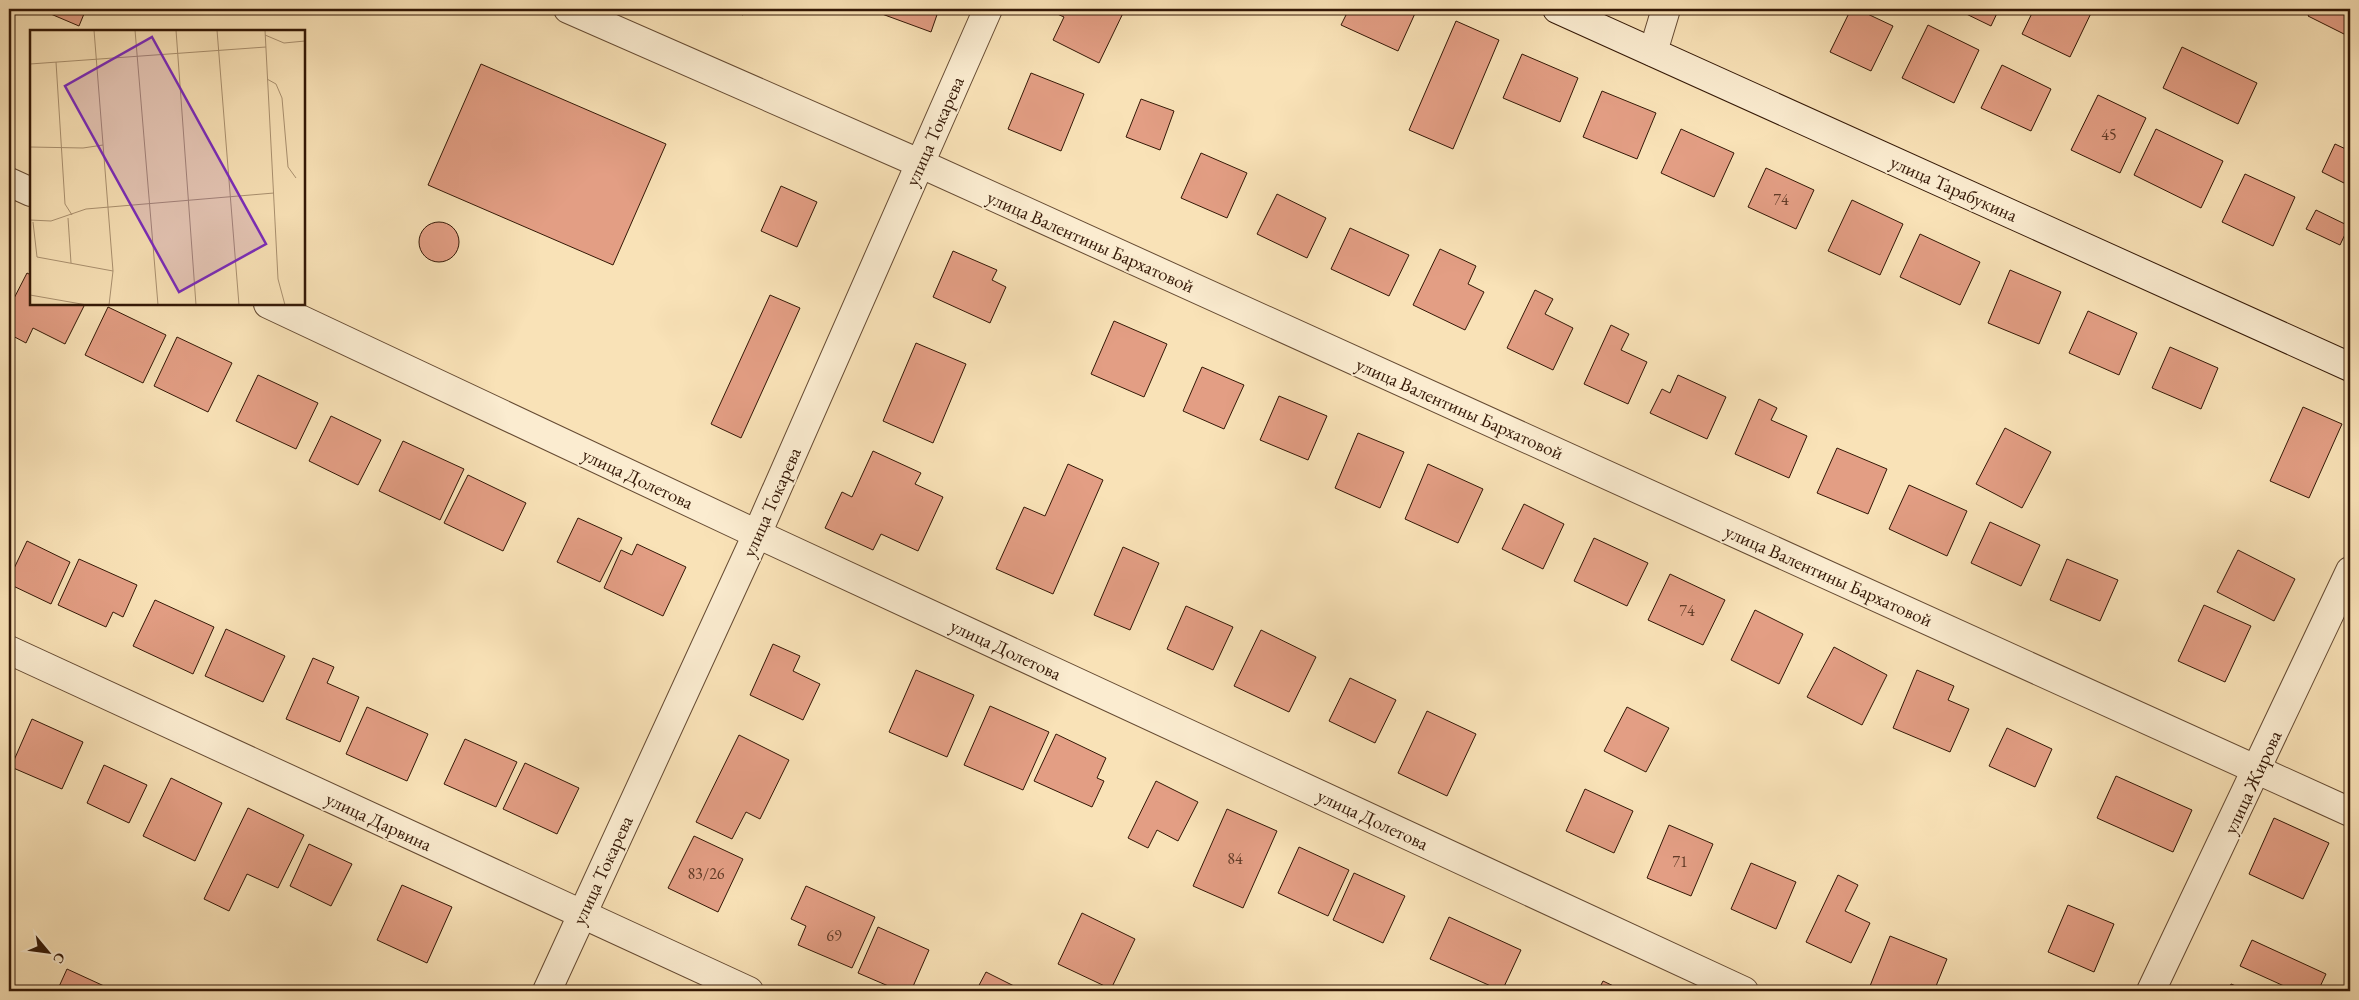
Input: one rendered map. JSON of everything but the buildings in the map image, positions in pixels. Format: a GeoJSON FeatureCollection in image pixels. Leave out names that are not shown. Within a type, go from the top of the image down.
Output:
{"type":"FeatureCollection","features":[{"type":"Feature","properties":{"kind":"street","name":"улица Валентины Бархатовой"},"geometry":{"type":"LineString","coordinates":[[568,9],[919,163],[2350,812]]}},
{"type":"Feature","properties":{"kind":"street","name":"улица Токарева"},"geometry":{"type":"LineString","coordinates":[[547,991],[757,534],[988,9]]}},
{"type":"Feature","properties":{"kind":"street","name":"улица Тарабукина"},"geometry":{"type":"LineString","coordinates":[[1557,9],[2350,367]]}},
{"type":"Feature","properties":{"kind":"street"},"geometry":{"type":"LineString","coordinates":[[1653,52],[1666,9]]}},
{"type":"Feature","properties":{"kind":"street"},"geometry":{"type":"LineString","coordinates":[[9,182],[30,192]]}},
{"type":"Feature","properties":{"kind":"street","name":"улица Долетова"},"geometry":{"type":"LineString","coordinates":[[270,305],[757,534],[1744,991]]}},
{"type":"Feature","properties":{"kind":"street","name":"улица Жирова"},"geometry":{"type":"LineString","coordinates":[[2151,991],[2258,769],[2350,571]]}},
{"type":"Feature","properties":{"kind":"street","name":"улица Дарвина"},"geometry":{"type":"LineString","coordinates":[[9,650],[581,915],[750,991]]}}]}
